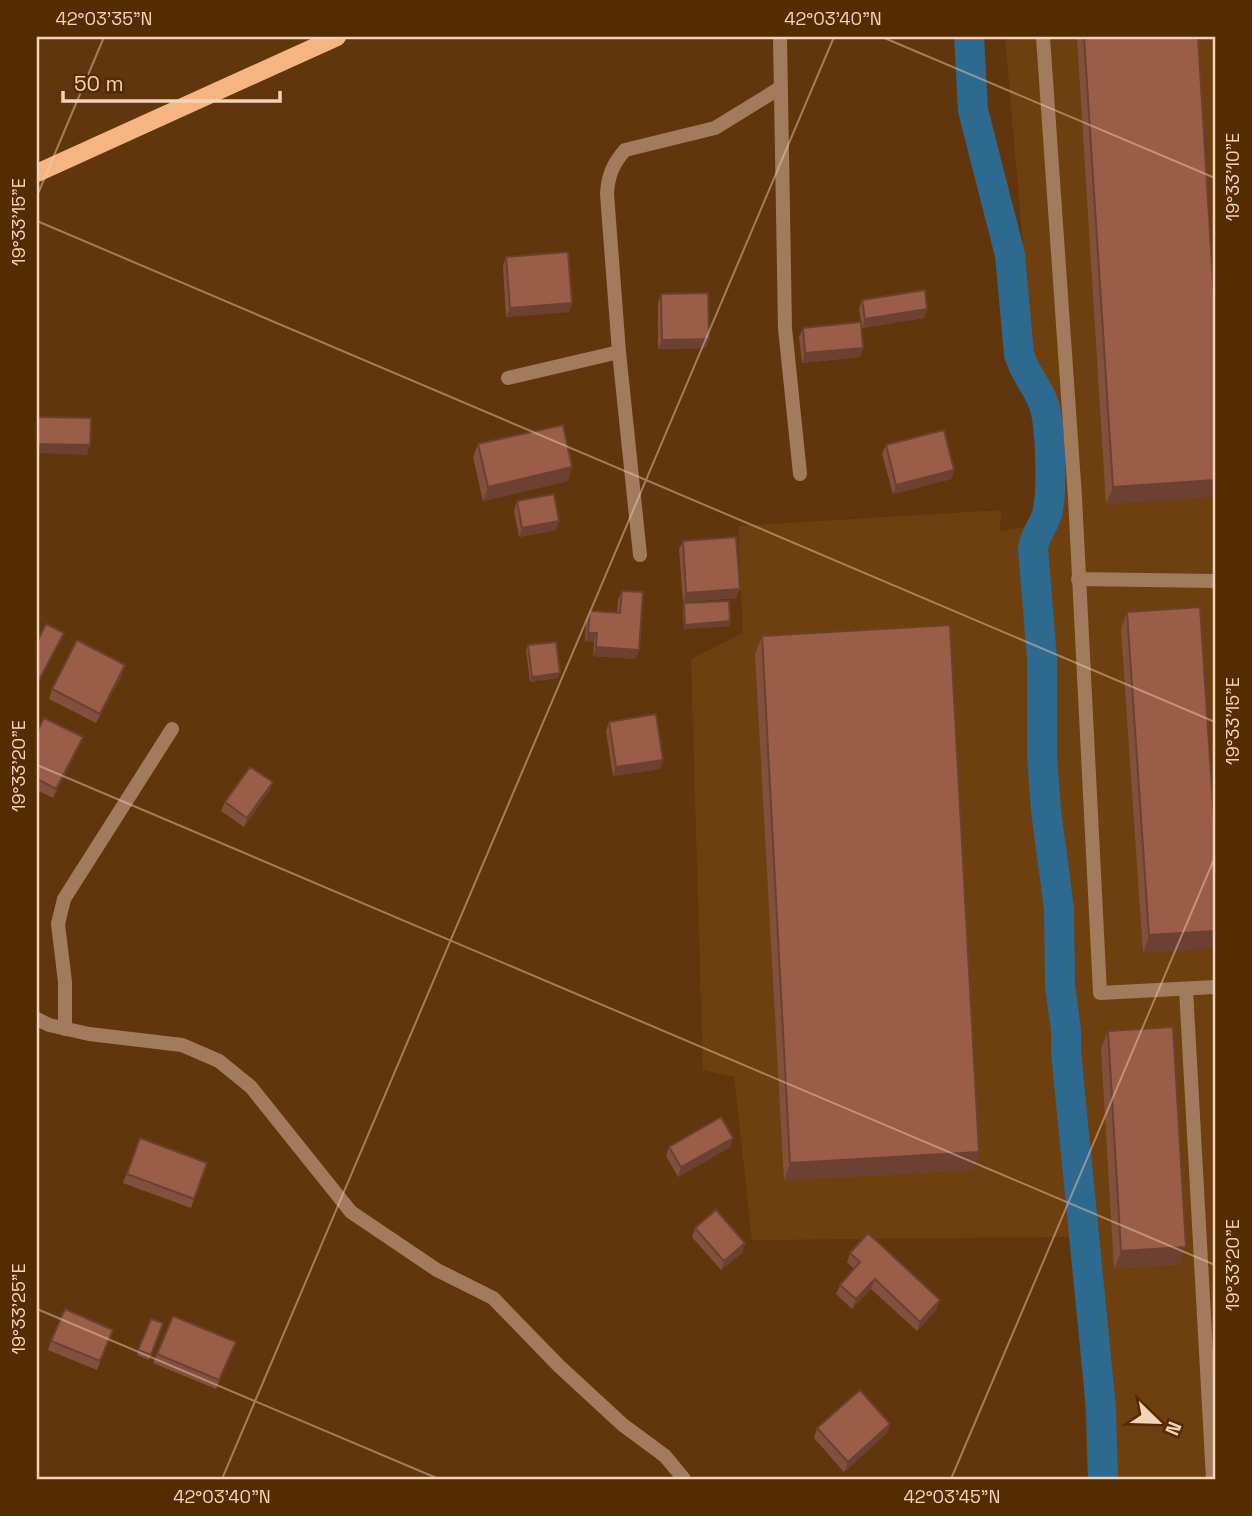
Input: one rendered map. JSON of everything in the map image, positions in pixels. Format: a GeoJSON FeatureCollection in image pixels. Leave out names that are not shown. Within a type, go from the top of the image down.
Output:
{"type":"FeatureCollection","features":[{"type":"Feature","properties":{"kind":"main road"},"geometry":{"type":"LineString","coordinates":[[37,173],[337,37]]}},
{"type":"Feature","properties":{"kind":"street"},"geometry":{"type":"LineString","coordinates":[[780,37],[785,328],[800,474]]}},
{"type":"Feature","properties":{"kind":"street"},"geometry":{"type":"LineString","coordinates":[[1042,37],[1074,483],[1100,993],[1215,987]]}},
{"type":"Feature","properties":{"kind":"street"},"geometry":{"type":"LineString","coordinates":[[640,555],[619,352],[608,177],[625,150],[715,128],[780,88]]}},
{"type":"Feature","properties":{"kind":"street"},"geometry":{"type":"LineString","coordinates":[[508,378],[619,352]]}},
{"type":"Feature","properties":{"kind":"street"},"geometry":{"type":"LineString","coordinates":[[1078,579],[1215,581]]}},
{"type":"Feature","properties":{"kind":"street"},"geometry":{"type":"LineString","coordinates":[[65,1028],[65,982],[58,924],[64,899],[172,729]]}},
{"type":"Feature","properties":{"kind":"street"},"geometry":{"type":"LineString","coordinates":[[1186,989],[1213,1479]]}},
{"type":"Feature","properties":{"kind":"street"},"geometry":{"type":"LineString","coordinates":[[37,1019],[49,1025],[113,1037],[181,1045],[219,1061],[251,1087],[351,1212],[437,1270],[493,1298],[559,1366],[623,1425],[664,1456],[684,1479]]}},
{"type":"Feature","properties":{"kind":"shaded area"},"geometry":{"type":"Polygon","coordinates":[[[1005,37],[1215,37],[1215,1479],[1088,1479],[1077,1237],[752,1240],[734,1077],[703,1070],[691,659],[743,633],[738,526],[1001,510],[1000,531],[1031,526],[1045,500],[1005,37]]]}},
{"type":"Feature","properties":{"kind":"building"},"geometry":{"type":"Polygon","coordinates":[[[1084,37],[1198,37],[1215,314],[1215,480],[1113,487],[1084,37]]]}},
{"type":"Feature","properties":{"kind":"building"},"geometry":{"type":"Polygon","coordinates":[[[568,252],[572,303],[510,308],[506,257],[568,252]]]}},
{"type":"Feature","properties":{"kind":"building"},"geometry":{"type":"Polygon","coordinates":[[[925,290],[927,309],[865,319],[862,300],[925,290]]]}},
{"type":"Feature","properties":{"kind":"building"},"geometry":{"type":"Polygon","coordinates":[[[708,293],[709,339],[662,340],[661,294],[708,293]]]}},
{"type":"Feature","properties":{"kind":"building"},"geometry":{"type":"Polygon","coordinates":[[[861,322],[863,348],[805,353],[803,328],[861,322]]]}},
{"type":"Feature","properties":{"kind":"building"},"geometry":{"type":"Polygon","coordinates":[[[37,417],[91,418],[90,445],[37,444],[37,417]]]}},
{"type":"Feature","properties":{"kind":"building"},"geometry":{"type":"Polygon","coordinates":[[[563,425],[572,467],[488,487],[478,444],[563,425]]]}},
{"type":"Feature","properties":{"kind":"building"},"geometry":{"type":"Polygon","coordinates":[[[944,430],[954,470],[896,485],[886,445],[944,430]]]}},
{"type":"Feature","properties":{"kind":"building"},"geometry":{"type":"Polygon","coordinates":[[[554,494],[559,521],[522,528],[517,501],[554,494]]]}},
{"type":"Feature","properties":{"kind":"building"},"geometry":{"type":"Polygon","coordinates":[[[736,537],[740,589],[686,593],[683,541],[736,537]]]}},
{"type":"Feature","properties":{"kind":"building"},"geometry":{"type":"Polygon","coordinates":[[[622,591],[643,592],[639,650],[596,647],[597,633],[588,633],[590,611],[620,613],[622,591]]]}},
{"type":"Feature","properties":{"kind":"building"},"geometry":{"type":"Polygon","coordinates":[[[729,601],[730,621],[685,625],[684,603],[729,601]]]}},
{"type":"Feature","properties":{"kind":"building"},"geometry":{"type":"Polygon","coordinates":[[[1200,607],[1215,835],[1215,931],[1149,935],[1127,612],[1200,607]]]}},
{"type":"Feature","properties":{"kind":"building"},"geometry":{"type":"Polygon","coordinates":[[[46,624],[64,633],[39,680],[37,642],[46,624]]]}},
{"type":"Feature","properties":{"kind":"building"},"geometry":{"type":"Polygon","coordinates":[[[950,625],[979,1152],[790,1163],[762,636],[950,625]]]}},
{"type":"Feature","properties":{"kind":"building"},"geometry":{"type":"Polygon","coordinates":[[[77,640],[125,665],[100,714],[52,689],[77,640]]]}},
{"type":"Feature","properties":{"kind":"building"},"geometry":{"type":"Polygon","coordinates":[[[556,642],[560,673],[532,677],[528,645],[556,642]]]}},
{"type":"Feature","properties":{"kind":"building"},"geometry":{"type":"Polygon","coordinates":[[[656,714],[663,760],[616,767],[609,722],[656,714]]]}},
{"type":"Feature","properties":{"kind":"building"},"geometry":{"type":"Polygon","coordinates":[[[44,718],[83,737],[56,789],[37,779],[37,732],[44,718]]]}},
{"type":"Feature","properties":{"kind":"building"},"geometry":{"type":"Polygon","coordinates":[[[250,767],[273,782],[247,818],[225,802],[250,767]]]}},
{"type":"Feature","properties":{"kind":"building"},"geometry":{"type":"Polygon","coordinates":[[[1173,1027],[1186,1247],[1121,1251],[1108,1031],[1173,1027]]]}},
{"type":"Feature","properties":{"kind":"building"},"geometry":{"type":"Polygon","coordinates":[[[721,1117],[733,1138],[681,1167],[669,1147],[721,1117]]]}},
{"type":"Feature","properties":{"kind":"building"},"geometry":{"type":"Polygon","coordinates":[[[140,1138],[207,1163],[194,1199],[127,1174],[140,1138]]]}},
{"type":"Feature","properties":{"kind":"building"},"geometry":{"type":"Polygon","coordinates":[[[716,1210],[745,1243],[724,1261],[695,1228],[716,1210]]]}},
{"type":"Feature","properties":{"kind":"building"},"geometry":{"type":"Polygon","coordinates":[[[868,1233],[940,1300],[920,1322],[875,1279],[856,1299],[840,1285],[860,1262],[850,1253],[868,1233]]]}},
{"type":"Feature","properties":{"kind":"building"},"geometry":{"type":"Polygon","coordinates":[[[65,1309],[113,1330],[100,1361],[51,1341],[65,1309]]]}},
{"type":"Feature","properties":{"kind":"building"},"geometry":{"type":"Polygon","coordinates":[[[173,1316],[236,1342],[219,1380],[157,1354],[173,1316]]]}},
{"type":"Feature","properties":{"kind":"building"},"geometry":{"type":"Polygon","coordinates":[[[151,1319],[163,1323],[151,1355],[138,1350],[151,1319]]]}},
{"type":"Feature","properties":{"kind":"building"},"geometry":{"type":"Polygon","coordinates":[[[860,1390],[890,1424],[848,1462],[817,1428],[860,1390]]]}},
{"type":"Feature","properties":{"kind":"waterway"},"geometry":{"type":"LineString","coordinates":[[969,37],[973,110],[1010,255],[1019,354],[1043,402],[1049,439],[1048,510],[1033,549],[1042,659],[1042,756],[1059,909],[1060,985],[1101,1408],[1103,1479]]}}]}
